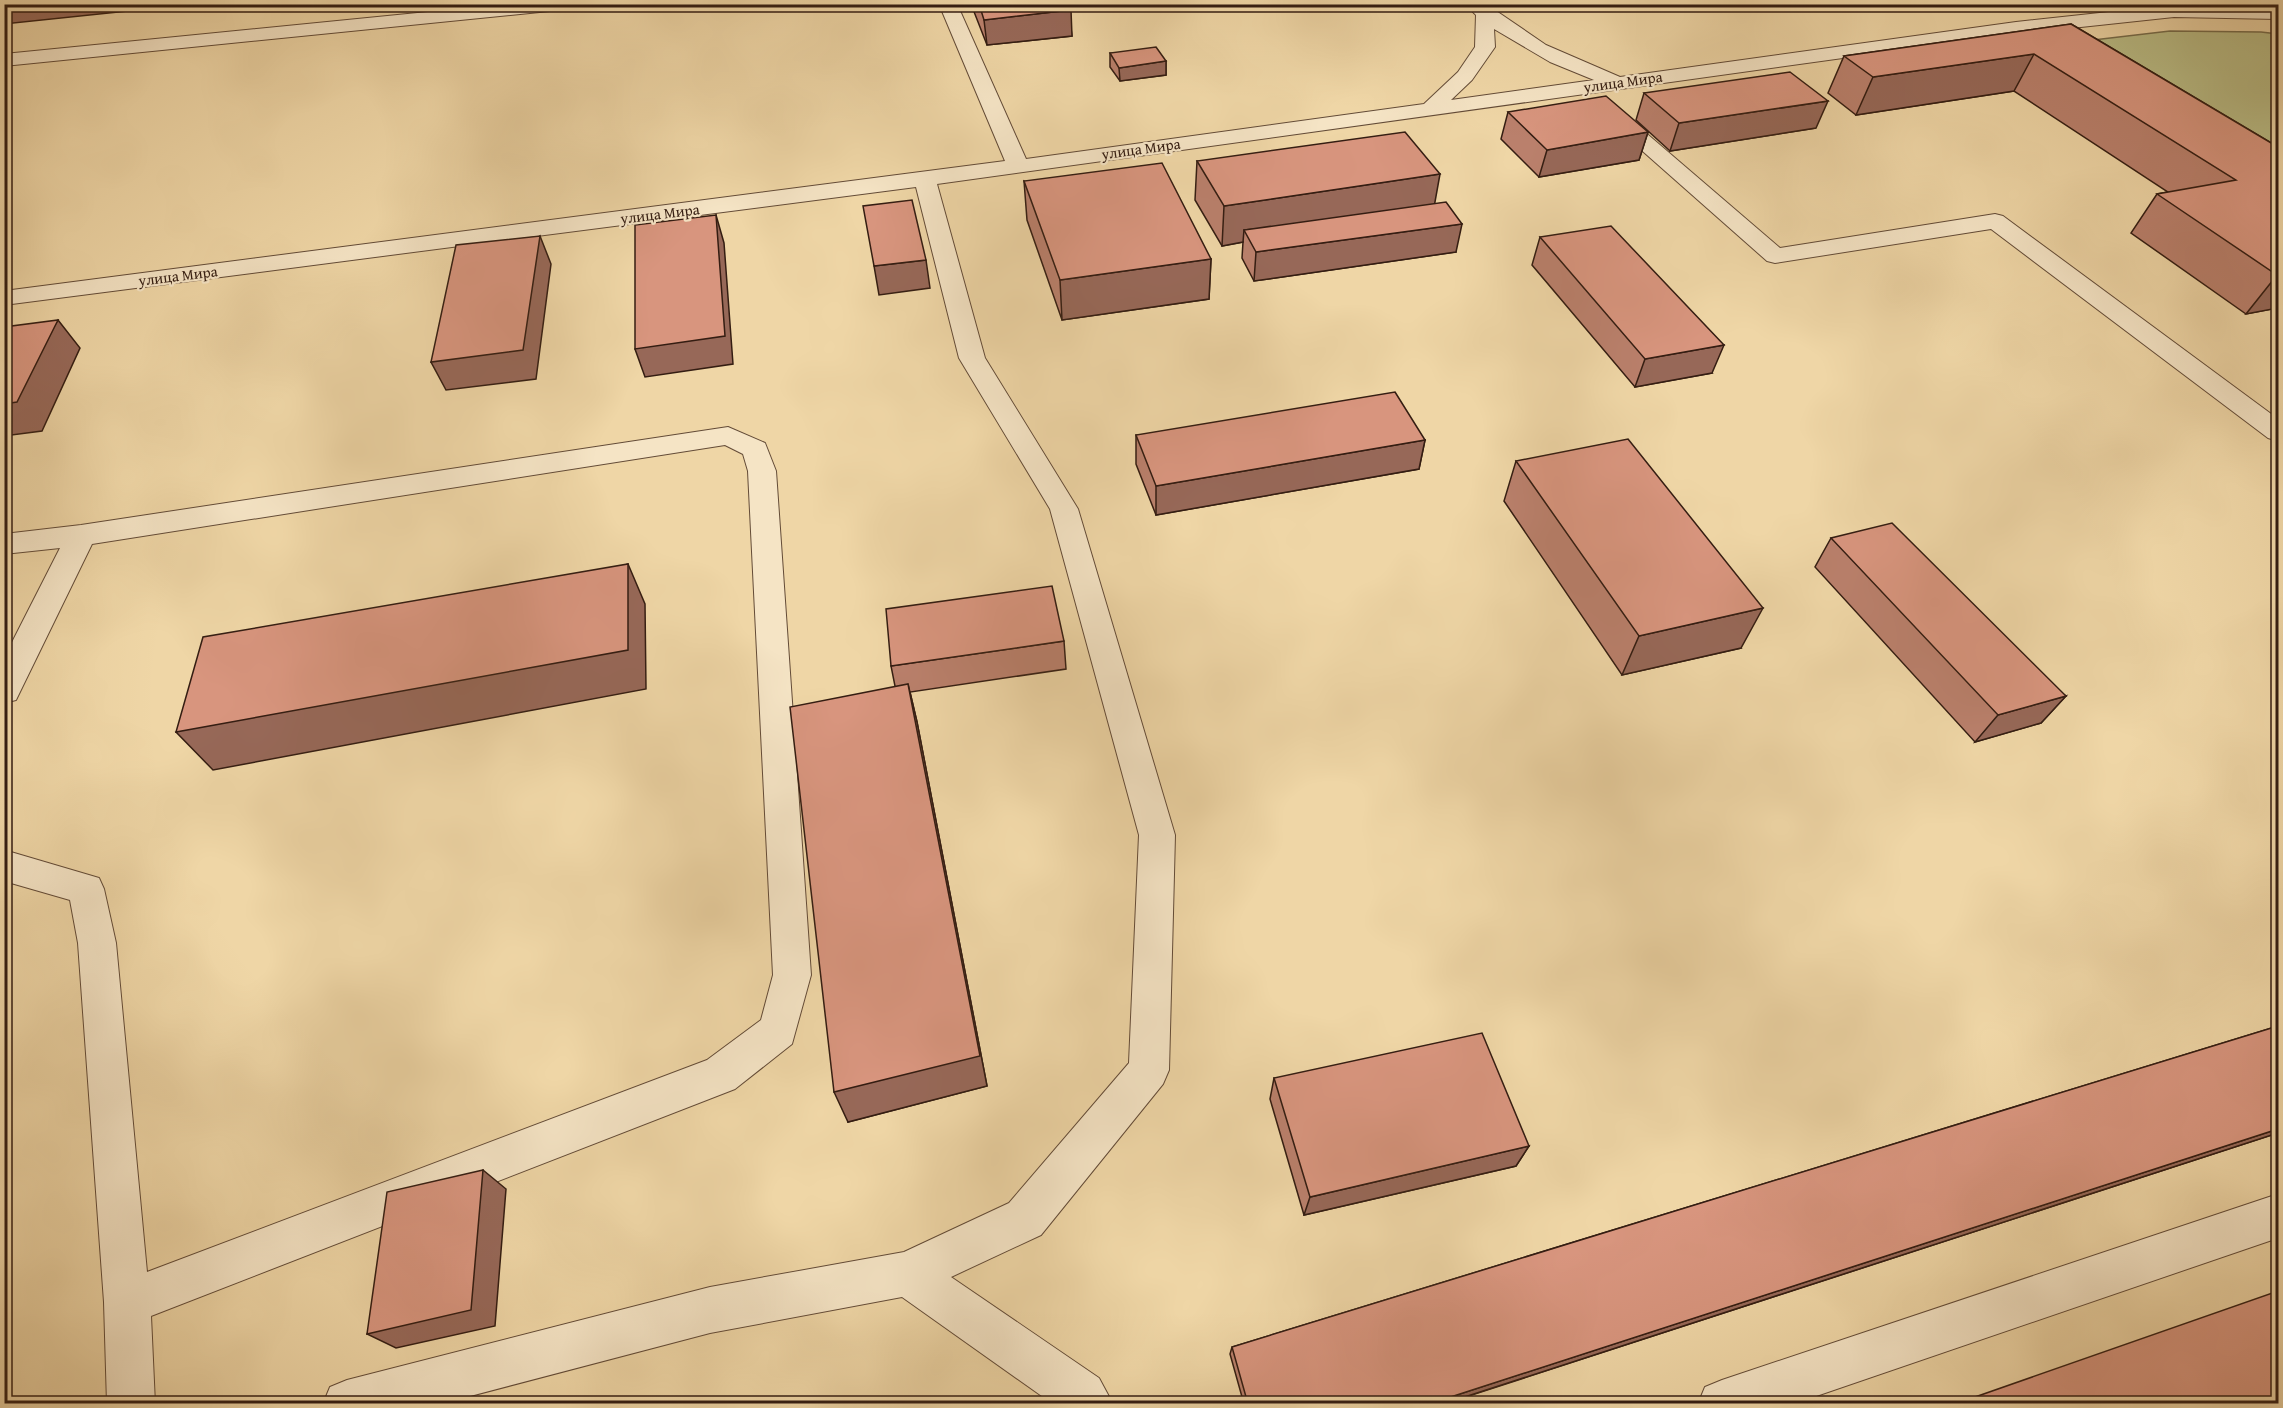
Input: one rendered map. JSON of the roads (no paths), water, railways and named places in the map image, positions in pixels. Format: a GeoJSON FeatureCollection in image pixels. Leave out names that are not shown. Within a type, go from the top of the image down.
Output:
{"type":"FeatureCollection","features":[{"type":"Feature","properties":{"kind":"street"},"geometry":{"type":"LineString","coordinates":[[4,60],[569,4]]}},
{"type":"Feature","properties":{"kind":"street"},"geometry":{"type":"LineString","coordinates":[[948,4],[1018,166]]}},
{"type":"Feature","properties":{"kind":"street","name":"улица Мира"},"geometry":{"type":"LineString","coordinates":[[4,298],[925,179],[2168,8],[2278,14]]}},
{"type":"Feature","properties":{"kind":"street"},"geometry":{"type":"LineString","coordinates":[[1479,9],[1524,41],[1570,66],[1619,83]]}},
{"type":"Feature","properties":{"kind":"street"},"geometry":{"type":"LineString","coordinates":[[1430,109],[1465,76],[1485,47],[1479,9]]}},
{"type":"Feature","properties":{"kind":"street"},"geometry":{"type":"LineString","coordinates":[[1582,88],[1775,256],[1995,221],[2278,432]]}},
{"type":"Feature","properties":{"kind":"street"},"geometry":{"type":"LineString","coordinates":[[347,1404],[710,1310],[907,1274],[1025,1219],[1149,1070],[1157,835],[1064,509],[972,358],[925,179]]}},
{"type":"Feature","properties":{"kind":"street"},"geometry":{"type":"LineString","coordinates":[[4,544],[81,535],[728,436],[755,449],[762,471],[792,975],[777,1031],[721,1075],[127,1302]]}},
{"type":"Feature","properties":{"kind":"street"},"geometry":{"type":"LineString","coordinates":[[4,691],[81,535]]}},
{"type":"Feature","properties":{"kind":"street"},"geometry":{"type":"LineString","coordinates":[[4,865],[86,889],[97,943],[127,1302],[131,1404]]}},
{"type":"Feature","properties":{"kind":"street"},"geometry":{"type":"LineString","coordinates":[[1722,1404],[2278,1216]]}},
{"type":"Feature","properties":{"kind":"street"},"geometry":{"type":"LineString","coordinates":[[907,1274],[1082,1395],[1089,1404]]}}]}
